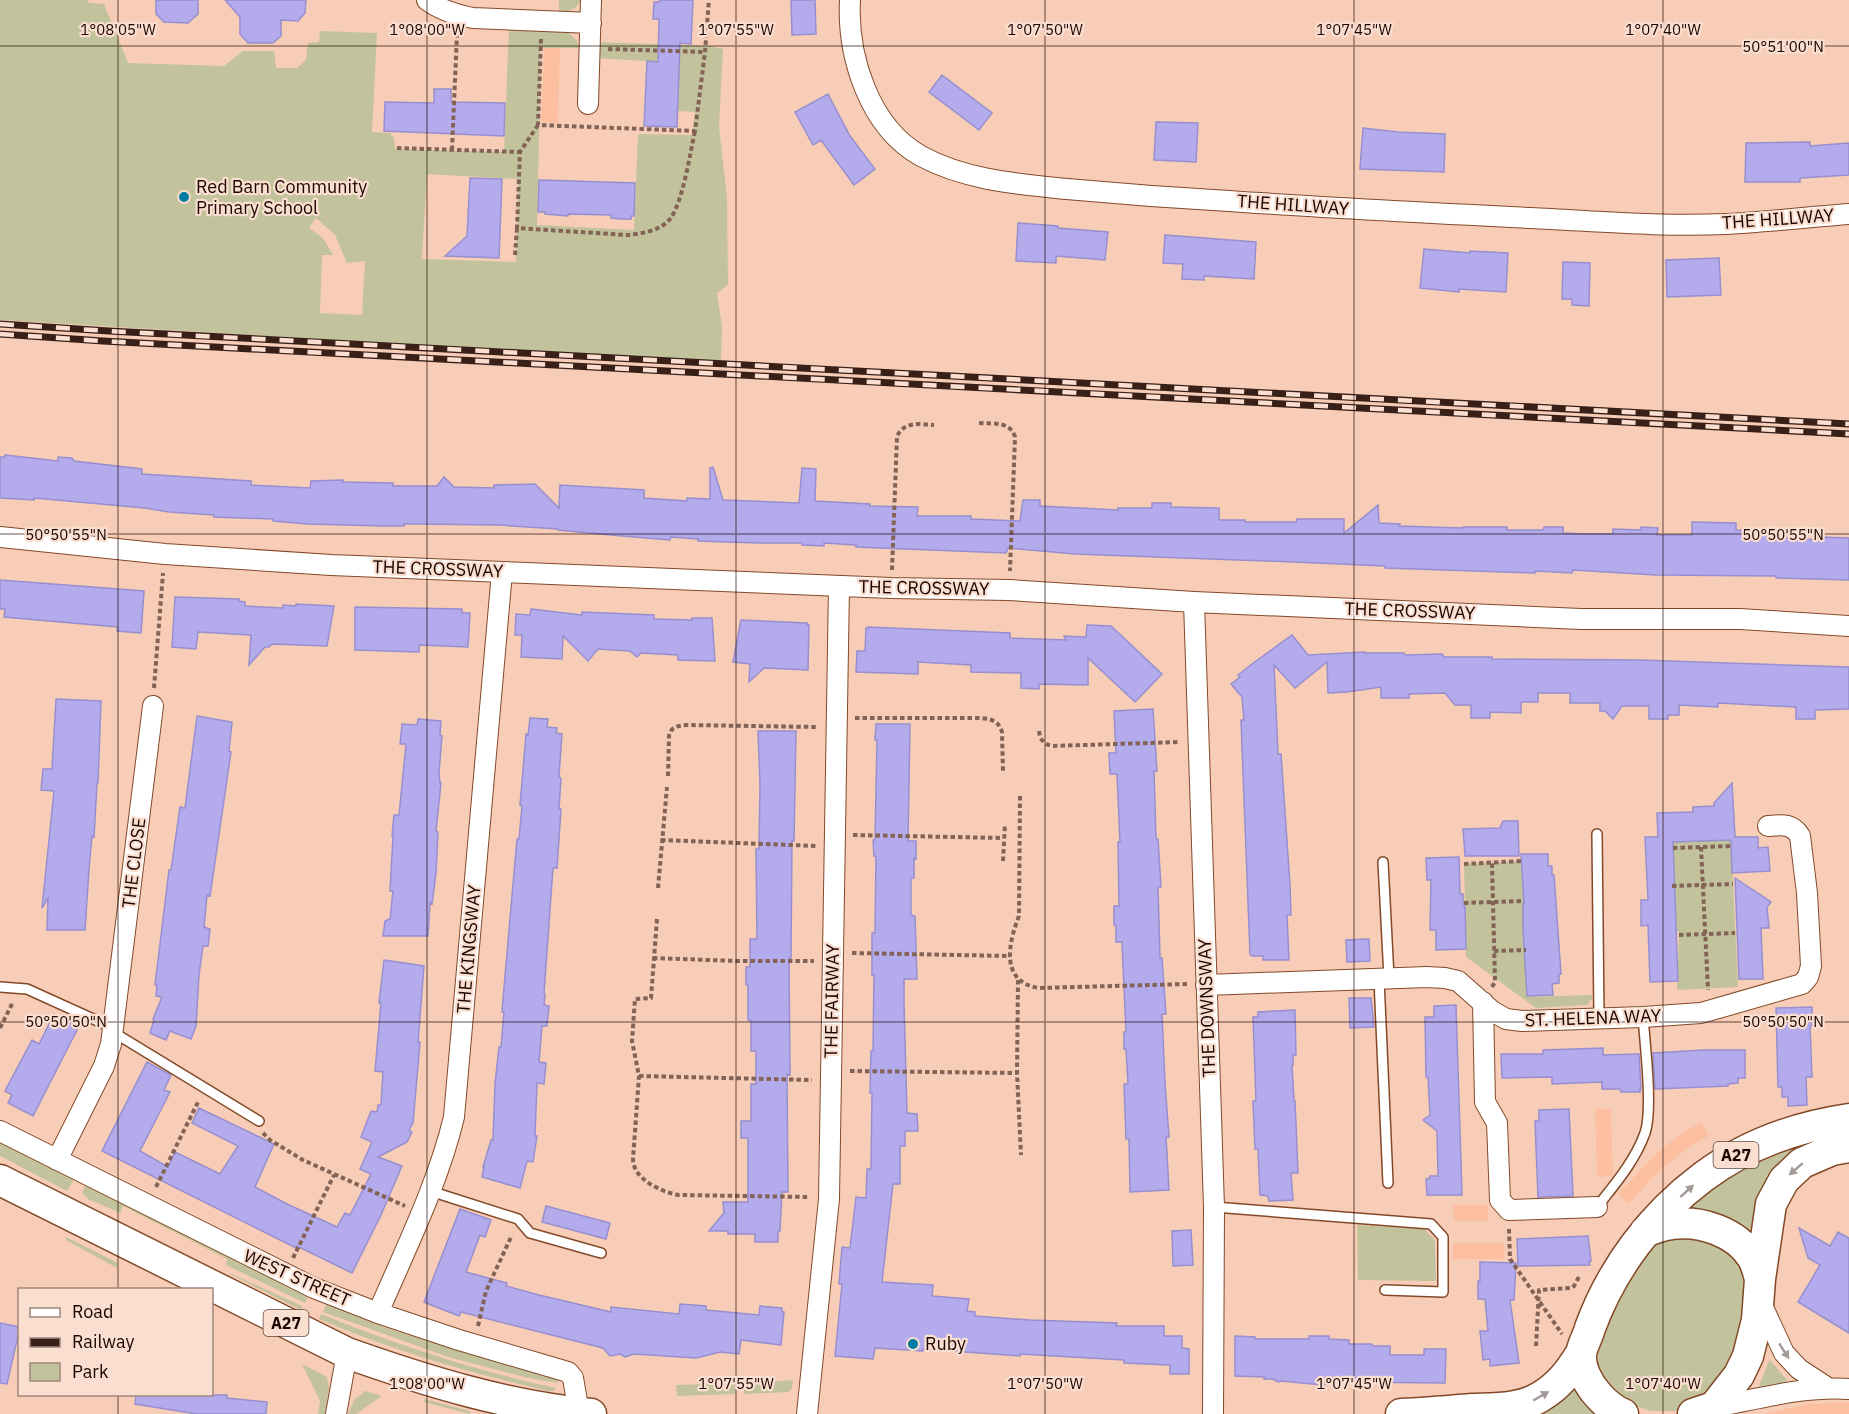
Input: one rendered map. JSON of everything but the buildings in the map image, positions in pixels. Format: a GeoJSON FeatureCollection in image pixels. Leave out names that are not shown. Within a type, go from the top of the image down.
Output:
{"type":"FeatureCollection","features":[{"type":"Feature","properties":{"kind":"main road","name":"A27"},"geometry":{"type":"LineString","coordinates":[[1645,1232],[1702,1177],[1751,1146],[1788,1132],[1849,1119]]}},
{"type":"Feature","properties":{"kind":"main road"},"geometry":{"type":"LineString","coordinates":[[1703,1410],[1739,1375],[1748,1356],[1757,1320],[1771,1204],[1784,1180],[1802,1163],[1832,1150],[1849,1147]]}},
{"type":"Feature","properties":{"kind":"main road","name":"WEST STREET"},"geometry":{"type":"LineString","coordinates":[[0,1179],[347,1353],[401,1372],[483,1395],[585,1413]]}},
{"type":"Feature","properties":{"kind":"main road"},"geometry":{"type":"LineString","coordinates":[[1401,1414],[1506,1407],[1538,1399],[1565,1377],[1571,1344],[1595,1314],[1623,1261],[1645,1232],[1684,1223],[1719,1230],[1741,1244],[1752,1257],[1760,1288]]}},
{"type":"Feature","properties":{"kind":"main road"},"geometry":{"type":"LineString","coordinates":[[1571,1344],[1592,1388],[1616,1411],[1623,1414]]}},
{"type":"Feature","properties":{"kind":"street"},"geometry":{"type":"LineString","coordinates":[[427,0],[457,15],[473,18],[591,23]]}},
{"type":"Feature","properties":{"kind":"street"},"geometry":{"type":"LineString","coordinates":[[588,104],[591,0]]}},
{"type":"Feature","properties":{"kind":"street","name":"THE HILLWAY"},"geometry":{"type":"LineString","coordinates":[[850,0],[852,37],[861,81],[879,116],[900,140],[918,154],[941,165],[978,177],[1017,184],[1142,196],[1380,211],[1649,224],[1726,224],[1849,214]]}},
{"type":"Feature","properties":{"kind":"street","name":"THE CROSSWAY"},"geometry":{"type":"LineString","coordinates":[[0,537],[165,554],[331,565],[891,588],[1009,590],[1194,602],[1581,619],[1740,619],[1849,626]]}},
{"type":"Feature","properties":{"kind":"street","name":"THE KINGSWAY"},"geometry":{"type":"LineString","coordinates":[[378,1313],[421,1214],[449,1139],[454,1117],[502,572]]}},
{"type":"Feature","properties":{"kind":"street","name":"THE FAIRWAY"},"geometry":{"type":"LineString","coordinates":[[807,1414],[829,1197],[839,586]]}},
{"type":"Feature","properties":{"kind":"street","name":"THE DOWNSWAY"},"geometry":{"type":"LineString","coordinates":[[1194,602],[1214,1207],[1213,1414]]}},
{"type":"Feature","properties":{"kind":"street","name":"THE CLOSE"},"geometry":{"type":"LineString","coordinates":[[57,1160],[104,1066],[113,1030],[153,706]]}},
{"type":"Feature","properties":{"kind":"street","name":"ST. HELENA WAY"},"geometry":{"type":"LineString","coordinates":[[1206,984],[1427,976],[1445,978],[1458,981],[1492,1011],[1506,1019],[1522,1021],[1672,1016],[1709,1011],[1802,984],[1808,976],[1811,966],[1807,893],[1800,836],[1788,825],[1768,826]]}},
{"type":"Feature","properties":{"kind":"street"},"geometry":{"type":"LineString","coordinates":[[1483,1002],[1485,1102],[1497,1123],[1500,1200],[1509,1210],[1597,1207]]}},
{"type":"Feature","properties":{"kind":"street","name":"WEST STREET"},"geometry":{"type":"LineString","coordinates":[[0,1131],[314,1288],[378,1313],[568,1372],[573,1378],[585,1413]]}},
{"type":"Feature","properties":{"kind":"street"},"geometry":{"type":"LineString","coordinates":[[1760,1288],[1784,1353],[1799,1369],[1828,1388]]}},
{"type":"Feature","properties":{"kind":"street"},"geometry":{"type":"LineString","coordinates":[[336,1414],[347,1353]]}},
{"type":"Feature","properties":{"kind":"street"},"geometry":{"type":"LineString","coordinates":[[1703,1410],[1786,1392],[1828,1388],[1849,1389]]}},
{"type":"Feature","properties":{"kind":"lane"},"geometry":{"type":"LineString","coordinates":[[1598,834],[1599,1017]]}},
{"type":"Feature","properties":{"kind":"lane"},"geometry":{"type":"LineString","coordinates":[[1383,862],[1388,1183]]}},
{"type":"Feature","properties":{"kind":"lane"},"geometry":{"type":"LineString","coordinates":[[0,987],[27,989],[113,1030],[259,1120]]}},
{"type":"Feature","properties":{"kind":"lane"},"geometry":{"type":"LineString","coordinates":[[1597,1207],[1628,1167],[1646,1131],[1648,1105],[1643,1017]]}},
{"type":"Feature","properties":{"kind":"lane"},"geometry":{"type":"LineString","coordinates":[[429,1191],[519,1221],[530,1233],[601,1253]]}},
{"type":"Feature","properties":{"kind":"lane"},"geometry":{"type":"LineString","coordinates":[[1214,1207],[1431,1224],[1443,1237],[1443,1292],[1385,1290]]}},
{"type":"Feature","properties":{"kind":"path"},"geometry":{"type":"LineString","coordinates":[[517,228],[642,234],[661,226],[670,218],[680,198],[695,131],[705,52],[708,0]]}},
{"type":"Feature","properties":{"kind":"path"},"geometry":{"type":"LineString","coordinates":[[452,150],[457,15]]}},
{"type":"Feature","properties":{"kind":"path"},"geometry":{"type":"LineString","coordinates":[[515,255],[520,153],[538,125],[542,20]]}},
{"type":"Feature","properties":{"kind":"path"},"geometry":{"type":"LineString","coordinates":[[590,48],[705,52]]}},
{"type":"Feature","properties":{"kind":"path"},"geometry":{"type":"LineString","coordinates":[[538,125],[695,131]]}},
{"type":"Feature","properties":{"kind":"path"},"geometry":{"type":"LineString","coordinates":[[397,148],[520,153]]}},
{"type":"Feature","properties":{"kind":"path"},"geometry":{"type":"LineString","coordinates":[[980,423],[1004,424],[1010,428],[1015,437],[1009,590]]}},
{"type":"Feature","properties":{"kind":"path"},"geometry":{"type":"LineString","coordinates":[[891,588],[897,436],[900,431],[911,424],[934,425]]}},
{"type":"Feature","properties":{"kind":"path"},"geometry":{"type":"LineString","coordinates":[[153,706],[165,554]]}},
{"type":"Feature","properties":{"kind":"path"},"geometry":{"type":"LineString","coordinates":[[668,776],[670,731],[679,726],[973,718],[991,720],[1001,726],[1003,772]]}},
{"type":"Feature","properties":{"kind":"path"},"geometry":{"type":"LineString","coordinates":[[1039,731],[1043,742],[1052,746],[1198,741]]}},
{"type":"Feature","properties":{"kind":"path"},"geometry":{"type":"LineString","coordinates":[[658,888],[667,786]]}},
{"type":"Feature","properties":{"kind":"path"},"geometry":{"type":"LineString","coordinates":[[1020,796],[1019,916],[1012,935],[1010,956],[1018,979],[1017,1073],[1021,1155]]}},
{"type":"Feature","properties":{"kind":"path"},"geometry":{"type":"LineString","coordinates":[[1003,861],[1005,824]]}},
{"type":"Feature","properties":{"kind":"path"},"geometry":{"type":"LineString","coordinates":[[662,840],[834,841],[1003,838]]}},
{"type":"Feature","properties":{"kind":"path"},"geometry":{"type":"LineString","coordinates":[[1673,848],[1731,846]]}},
{"type":"Feature","properties":{"kind":"path"},"geometry":{"type":"LineString","coordinates":[[1701,847],[1709,1011]]}},
{"type":"Feature","properties":{"kind":"path"},"geometry":{"type":"LineString","coordinates":[[1464,864],[1522,861]]}},
{"type":"Feature","properties":{"kind":"path"},"geometry":{"type":"LineString","coordinates":[[1483,1002],[1495,982],[1492,863]]}},
{"type":"Feature","properties":{"kind":"path"},"geometry":{"type":"LineString","coordinates":[[1672,886],[1733,884]]}},
{"type":"Feature","properties":{"kind":"path"},"geometry":{"type":"LineString","coordinates":[[1464,903],[1524,901]]}},
{"type":"Feature","properties":{"kind":"path"},"geometry":{"type":"LineString","coordinates":[[657,919],[652,958],[651,998],[635,999],[632,1041],[639,1076],[633,1167],[636,1172],[663,1191],[679,1195],[829,1197]]}},
{"type":"Feature","properties":{"kind":"path"},"geometry":{"type":"LineString","coordinates":[[1679,935],[1735,933]]}},
{"type":"Feature","properties":{"kind":"path"},"geometry":{"type":"LineString","coordinates":[[1494,951],[1527,950]]}},
{"type":"Feature","properties":{"kind":"path"},"geometry":{"type":"LineString","coordinates":[[652,958],[736,962],[832,957],[1010,956]]}},
{"type":"Feature","properties":{"kind":"path"},"geometry":{"type":"LineString","coordinates":[[1018,979],[1029,986],[1040,988],[1206,984]]}},
{"type":"Feature","properties":{"kind":"path"},"geometry":{"type":"LineString","coordinates":[[0,1028],[20,988]]}},
{"type":"Feature","properties":{"kind":"path"},"geometry":{"type":"LineString","coordinates":[[639,1076],[1017,1073]]}},
{"type":"Feature","properties":{"kind":"path"},"geometry":{"type":"LineString","coordinates":[[148,1204],[205,1088]]}},
{"type":"Feature","properties":{"kind":"path"},"geometry":{"type":"LineString","coordinates":[[259,1120],[264,1134],[290,1154],[421,1214]]}},
{"type":"Feature","properties":{"kind":"path"},"geometry":{"type":"LineString","coordinates":[[285,1274],[334,1175]]}},
{"type":"Feature","properties":{"kind":"path"},"geometry":{"type":"LineString","coordinates":[[1509,1210],[1510,1259],[1571,1344]]}},
{"type":"Feature","properties":{"kind":"path"},"geometry":{"type":"LineString","coordinates":[[473,1344],[486,1291],[519,1221]]}},
{"type":"Feature","properties":{"kind":"path"},"geometry":{"type":"LineString","coordinates":[[1531,1291],[1571,1288],[1580,1275]]}},
{"type":"Feature","properties":{"kind":"path"},"geometry":{"type":"LineString","coordinates":[[1536,1346],[1539,1290]]}},
{"type":"Feature","properties":{"kind":"shaded area"},"geometry":{"type":"Polygon","coordinates":[[[544,47],[560,48],[558,123],[541,122],[544,47]]]}},
{"type":"Feature","properties":{"kind":"shaded area"},"geometry":{"type":"Polygon","coordinates":[[[1595,1109],[1611,1109],[1613,1176],[1597,1177],[1595,1109]]]}},
{"type":"Feature","properties":{"kind":"shaded area"},"geometry":{"type":"Polygon","coordinates":[[[1702,1122],[1709,1136],[1692,1145],[1653,1177],[1629,1204],[1618,1194],[1658,1152],[1685,1131],[1702,1122]]]}},
{"type":"Feature","properties":{"kind":"shaded area"},"geometry":{"type":"Polygon","coordinates":[[[1453,1205],[1488,1205],[1488,1221],[1454,1221],[1453,1205]]]}},
{"type":"Feature","properties":{"kind":"shaded area"},"geometry":{"type":"Polygon","coordinates":[[[1453,1243],[1504,1243],[1504,1259],[1453,1259],[1453,1243]]]}},
{"type":"Feature","properties":{"kind":"shaded area"},"geometry":{"type":"Polygon","coordinates":[[[1849,1402],[1849,1414],[1764,1414],[1808,1404],[1849,1402]]]}},
{"type":"Feature","properties":{"kind":"green space"},"geometry":{"type":"Polygon","coordinates":[[[0,0],[88,0],[89,3],[104,4],[128,63],[224,66],[243,51],[274,51],[276,68],[297,68],[306,60],[308,43],[319,42],[320,31],[377,33],[372,132],[391,133],[394,137],[395,149],[504,152],[509,28],[568,32],[577,41],[579,48],[541,48],[537,225],[634,230],[638,134],[692,135],[695,112],[678,111],[679,63],[596,58],[597,42],[710,46],[723,49],[719,126],[727,198],[728,285],[717,293],[722,326],[721,363],[0,320],[0,0]],[[427,174],[422,259],[516,262],[518,179],[427,174]],[[316,218],[309,228],[323,238],[333,255],[322,255],[320,313],[362,315],[365,261],[347,263],[335,235],[316,218]]]}},
{"type":"Feature","properties":{"kind":"green space"},"geometry":{"type":"Polygon","coordinates":[[[559,0],[581,0],[572,10],[559,12],[559,0]]]}},
{"type":"Feature","properties":{"kind":"green space"},"geometry":{"type":"Polygon","coordinates":[[[1731,840],[1738,987],[1677,990],[1679,935],[1674,921],[1672,842],[1731,840]]]}},
{"type":"Feature","properties":{"kind":"green space"},"geometry":{"type":"Polygon","coordinates":[[[1522,861],[1529,997],[1592,995],[1587,1005],[1536,1008],[1466,957],[1464,864],[1522,861]]]}},
{"type":"Feature","properties":{"kind":"green space"},"geometry":{"type":"Polygon","coordinates":[[[1849,1130],[1756,1207],[1753,1237],[1724,1216],[1708,1211],[1688,1210],[1688,1206],[1719,1180],[1778,1149],[1849,1130]]]}},
{"type":"Feature","properties":{"kind":"green space"},"geometry":{"type":"Polygon","coordinates":[[[0,1139],[75,1178],[67,1191],[0,1156],[0,1139]]]}},
{"type":"Feature","properties":{"kind":"green space"},"geometry":{"type":"Polygon","coordinates":[[[86,1184],[308,1296],[305,1303],[226,1265],[227,1259],[123,1206],[120,1213],[88,1199],[82,1193],[86,1184]]]}},
{"type":"Feature","properties":{"kind":"green space"},"geometry":{"type":"Polygon","coordinates":[[[1357,1225],[1424,1229],[1435,1240],[1436,1281],[1358,1280],[1357,1225]]]}},
{"type":"Feature","properties":{"kind":"green space"},"geometry":{"type":"Polygon","coordinates":[[[1677,1234],[1726,1244],[1751,1283],[1726,1381],[1690,1406],[1675,1411],[1651,1411],[1626,1403],[1603,1380],[1598,1365],[1598,1346],[1638,1266],[1659,1241],[1677,1234]]]}},
{"type":"Feature","properties":{"kind":"green space"},"geometry":{"type":"Polygon","coordinates":[[[66,1237],[118,1263],[117,1268],[66,1240],[66,1237]]]}},
{"type":"Feature","properties":{"kind":"green space"},"geometry":{"type":"Polygon","coordinates":[[[228,1273],[302,1306],[301,1310],[228,1273]]]}},
{"type":"Feature","properties":{"kind":"green space"},"geometry":{"type":"Polygon","coordinates":[[[326,1304],[386,1328],[554,1375],[558,1383],[528,1378],[448,1357],[323,1312],[326,1304]]]}},
{"type":"Feature","properties":{"kind":"green space"},"geometry":{"type":"Polygon","coordinates":[[[321,1314],[437,1356],[496,1374],[556,1388],[548,1391],[432,1360],[347,1331],[319,1319],[321,1314]]]}},
{"type":"Feature","properties":{"kind":"green space"},"geometry":{"type":"Polygon","coordinates":[[[1770,1360],[1787,1380],[1761,1389],[1759,1386],[1770,1360]]]}},
{"type":"Feature","properties":{"kind":"green space"},"geometry":{"type":"Polygon","coordinates":[[[302,1364],[327,1377],[329,1388],[325,1414],[318,1414],[320,1401],[302,1364]]]}},
{"type":"Feature","properties":{"kind":"green space"},"geometry":{"type":"Polygon","coordinates":[[[793,1380],[789,1392],[744,1394],[744,1384],[793,1380]]]}},
{"type":"Feature","properties":{"kind":"green space"},"geometry":{"type":"Polygon","coordinates":[[[735,1383],[735,1394],[677,1396],[676,1385],[735,1383]]]}},
{"type":"Feature","properties":{"kind":"green space"},"geometry":{"type":"Polygon","coordinates":[[[1577,1383],[1601,1414],[1533,1414],[1577,1383]]]}},
{"type":"Feature","properties":{"kind":"green space"},"geometry":{"type":"Polygon","coordinates":[[[365,1391],[382,1396],[356,1414],[348,1414],[354,1400],[365,1391]]]}},
{"type":"Feature","properties":{"kind":"green space"},"geometry":{"type":"Polygon","coordinates":[[[424,1399],[470,1411],[470,1414],[424,1402],[424,1399]]]}},
{"type":"Feature","properties":{"kind":"railway"},"geometry":{"type":"LineString","coordinates":[[0,324],[1849,424]]}},
{"type":"Feature","properties":{"kind":"railway"},"geometry":{"type":"LineString","coordinates":[[0,334],[1849,434]]}},
{"type":"Feature","properties":{"kind":"place","name":"Red Barn Community Primary School"},"geometry":{"type":"Point","coordinates":[184,197]}},
{"type":"Feature","properties":{"kind":"place","name":"Ruby"},"geometry":{"type":"Point","coordinates":[913,1344]}}]}
